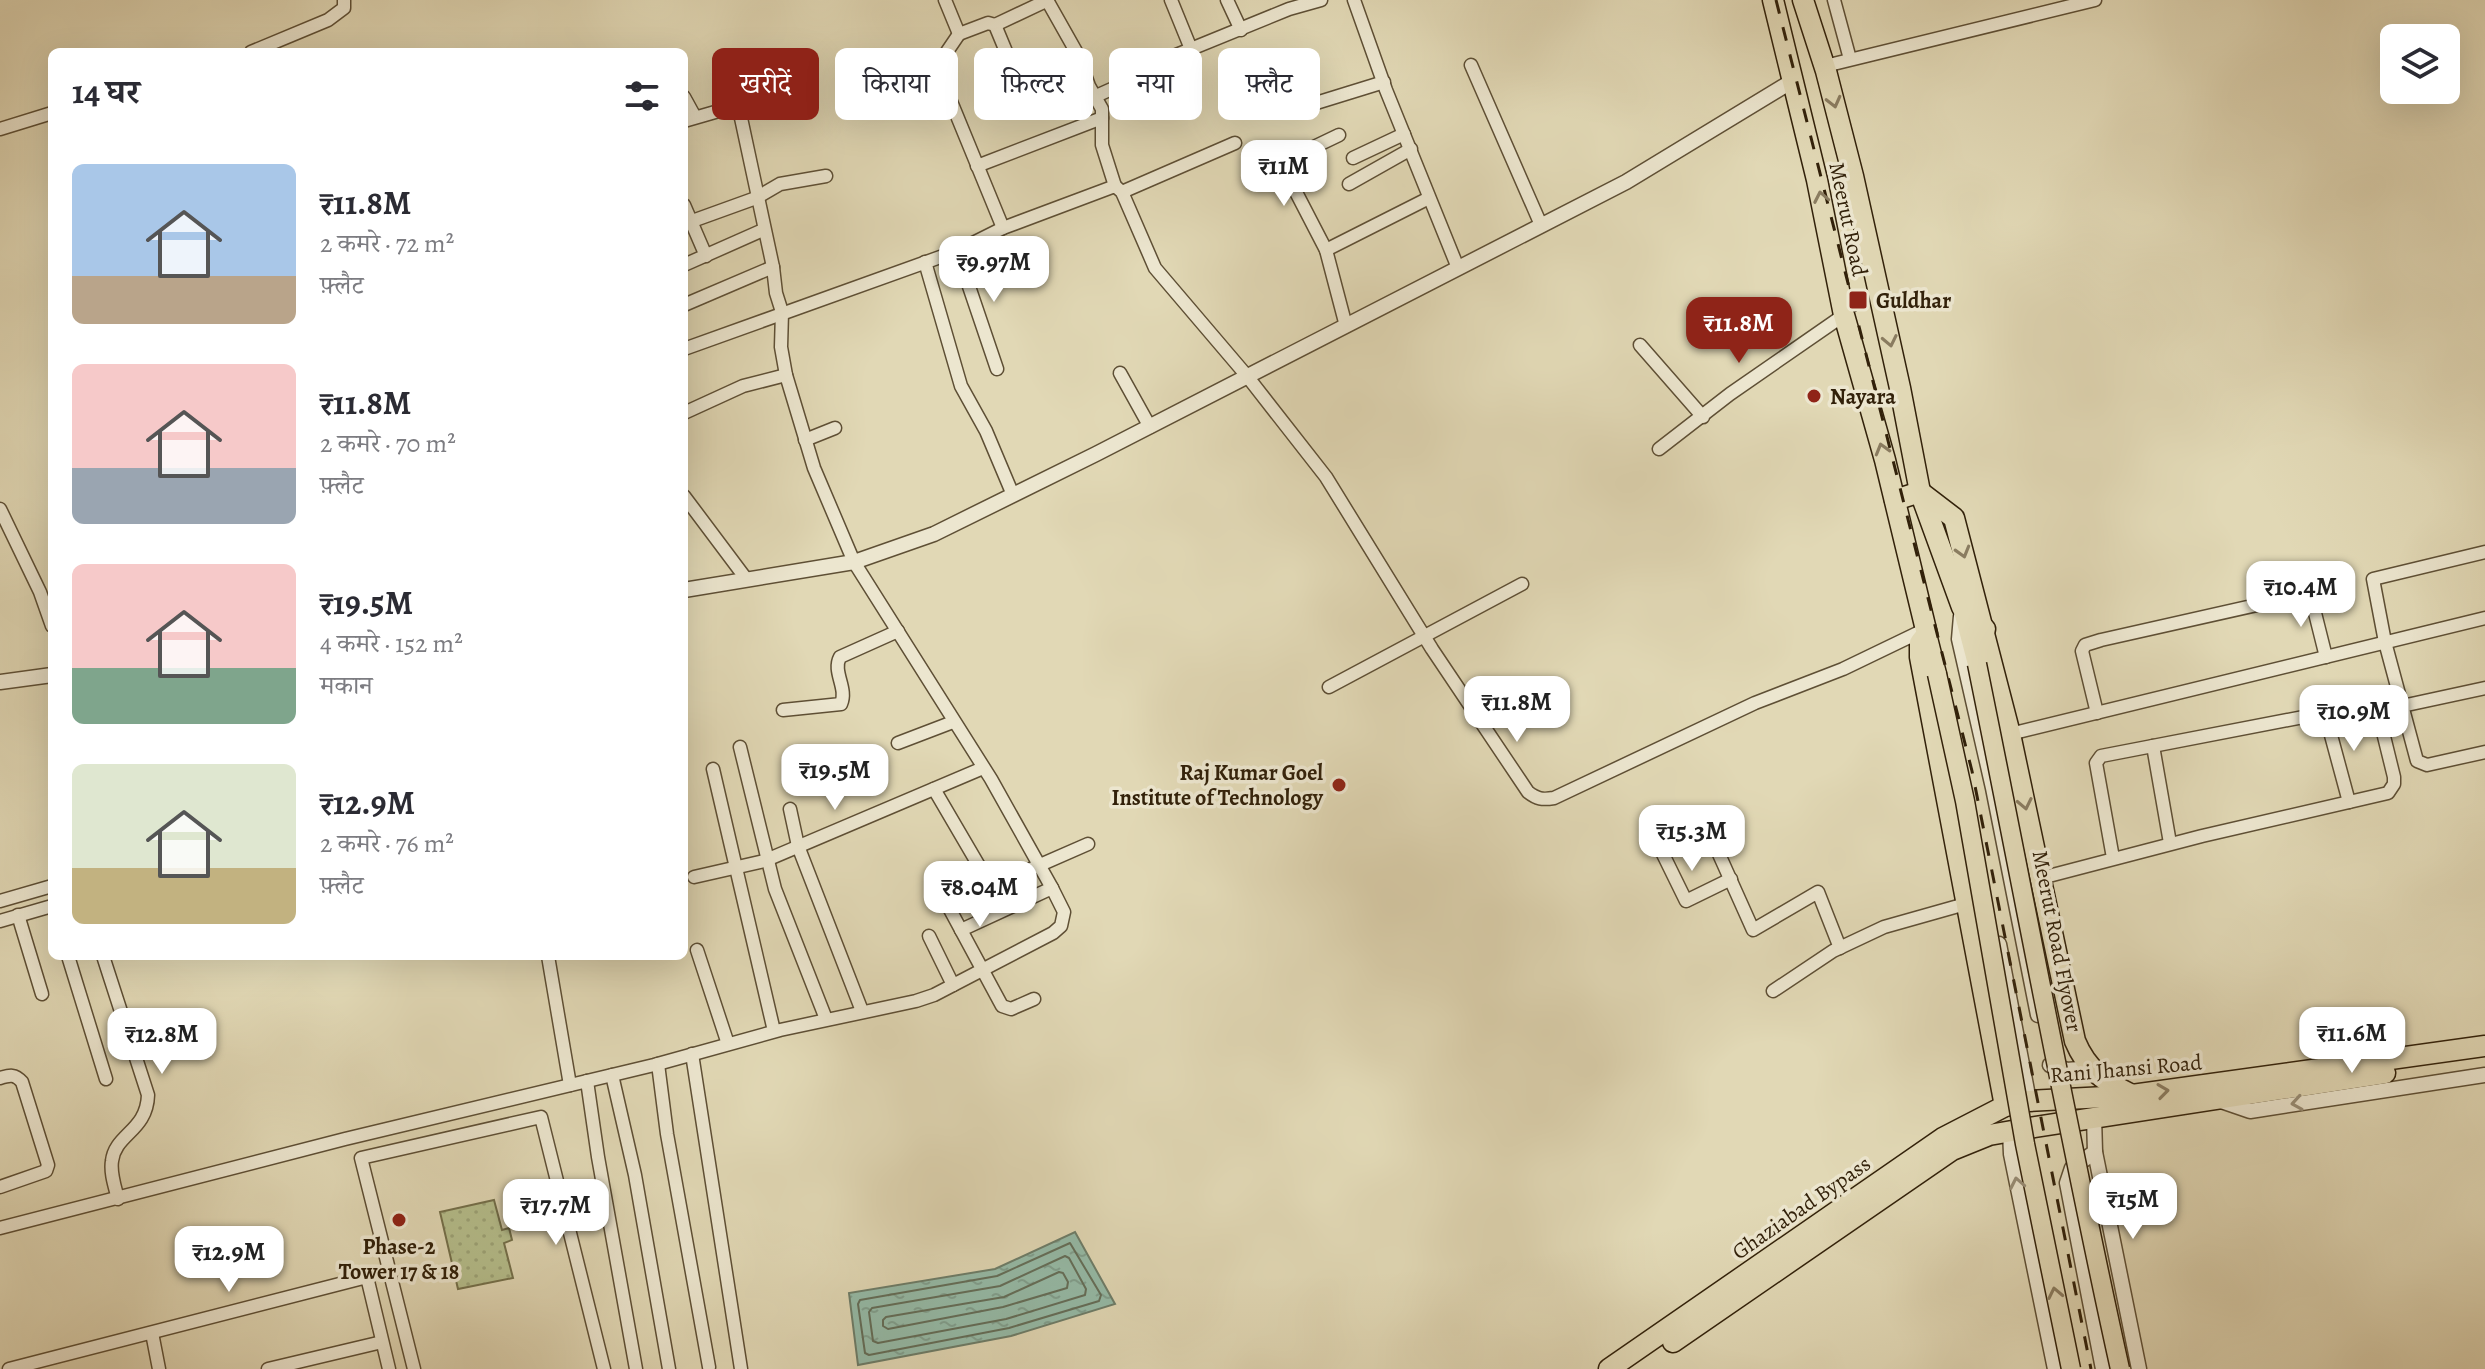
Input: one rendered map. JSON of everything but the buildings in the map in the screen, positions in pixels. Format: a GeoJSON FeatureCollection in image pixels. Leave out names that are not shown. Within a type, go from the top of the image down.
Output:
{"type":"FeatureCollection","features":[{"type":"Feature","properties":{"kind":"highway","name":"Meerut Road"},"geometry":{"type":"LineString","coordinates":[[1773,0],[1794,80],[1844,315],[1895,500],[1926,631],[1920,643],[1920,657],[2005,1106]]}},
{"type":"Feature","properties":{"kind":"highway","name":"Meerut Road"},"geometry":{"type":"LineString","coordinates":[[1803,0],[1825,66],[1873,265],[1920,492],[1962,607]]}},
{"type":"Feature","properties":{"kind":"highway"},"geometry":{"type":"LineString","coordinates":[[1895,500],[1920,492],[1954,518],[2010,734],[2072,1030],[2079,1052],[2090,1068],[2102,1080],[2132,1095]]}},
{"type":"Feature","properties":{"kind":"highway"},"geometry":{"type":"LineString","coordinates":[[1962,607],[1985,629]]}},
{"type":"Feature","properties":{"kind":"highway"},"geometry":{"type":"LineString","coordinates":[[2222,1091],[2485,1046]]}},
{"type":"Feature","properties":{"kind":"highway"},"geometry":{"type":"LineString","coordinates":[[2262,1085],[2485,1058]]}},
{"type":"Feature","properties":{"kind":"highway"},"geometry":{"type":"LineString","coordinates":[[1997,1068],[2021,1060]]}},
{"type":"Feature","properties":{"kind":"highway","name":"Rani Jhansi Road"},"geometry":{"type":"LineString","coordinates":[[2029,1101],[2222,1091]]}},
{"type":"Feature","properties":{"kind":"highway","name":"Ghaziabad Bypass"},"geometry":{"type":"LineString","coordinates":[[1633,1369],[1952,1150],[1974,1140],[2010,1131],[2222,1091]]}},
{"type":"Feature","properties":{"kind":"highway","name":"Ghaziabad Bypass"},"geometry":{"type":"LineString","coordinates":[[1609,1369],[1943,1138],[2005,1106],[2029,1101]]}},
{"type":"Feature","properties":{"kind":"main road","name":"Meerut Road Flyover"},"geometry":{"type":"LineString","coordinates":[[1962,607],[1977,664],[2088,1225],[2120,1369]]}},
{"type":"Feature","properties":{"kind":"main road"},"geometry":{"type":"LineString","coordinates":[[1926,631],[1965,801],[2025,1144],[2071,1369]]}},
{"type":"Feature","properties":{"kind":"street"},"geometry":{"type":"LineString","coordinates":[[261,48],[328,20],[344,8],[344,0]]}},
{"type":"Feature","properties":{"kind":"street"},"geometry":{"type":"LineString","coordinates":[[945,0],[959,34]]}},
{"type":"Feature","properties":{"kind":"street"},"geometry":{"type":"LineString","coordinates":[[1003,228],[941,77],[940,67],[959,34],[988,23],[995,25],[1048,0],[1078,55],[1102,109],[1102,145],[1155,268],[1247,376],[1326,477],[1424,636],[1528,792],[1543,800],[1655,752],[1755,703],[1843,669],[1926,631],[1936,643],[1959,743],[2029,1101]]}},
{"type":"Feature","properties":{"kind":"street"},"geometry":{"type":"LineString","coordinates":[[1171,0],[1191,48]]}},
{"type":"Feature","properties":{"kind":"street"},"geometry":{"type":"LineString","coordinates":[[1227,0],[1241,30]]}},
{"type":"Feature","properties":{"kind":"street"},"geometry":{"type":"LineString","coordinates":[[1194,48],[1241,30],[1288,4],[1321,0]]}},
{"type":"Feature","properties":{"kind":"street"},"geometry":{"type":"LineString","coordinates":[[1354,0],[1458,268]]}},
{"type":"Feature","properties":{"kind":"street"},"geometry":{"type":"LineString","coordinates":[[1834,0],[1850,59]]}},
{"type":"Feature","properties":{"kind":"street"},"geometry":{"type":"LineString","coordinates":[[1825,66],[2095,0]]}},
{"type":"Feature","properties":{"kind":"street"},"geometry":{"type":"LineString","coordinates":[[995,25],[1005,48]]}},
{"type":"Feature","properties":{"kind":"street"},"geometry":{"type":"LineString","coordinates":[[1471,65],[1541,225]]}},
{"type":"Feature","properties":{"kind":"street"},"geometry":{"type":"LineString","coordinates":[[688,589],[854,562],[934,534],[1150,427],[1626,182],[1794,80]]}},
{"type":"Feature","properties":{"kind":"street"},"geometry":{"type":"LineString","coordinates":[[1320,102],[1384,82]]}},
{"type":"Feature","properties":{"kind":"street"},"geometry":{"type":"LineString","coordinates":[[1096,96],[1109,90]]}},
{"type":"Feature","properties":{"kind":"street"},"geometry":{"type":"LineString","coordinates":[[0,1228],[345,1139],[658,1064],[774,1031],[916,1001],[953,985],[1061,926],[1064,912],[1052,888],[983,768],[854,562],[805,440],[786,375],[781,347],[782,312],[738,113],[729,108],[689,119]]}},
{"type":"Feature","properties":{"kind":"street"},"geometry":{"type":"LineString","coordinates":[[0,129],[48,114]]}},
{"type":"Feature","properties":{"kind":"street"},"geometry":{"type":"LineString","coordinates":[[977,166],[1102,118]]}},
{"type":"Feature","properties":{"kind":"street"},"geometry":{"type":"LineString","coordinates":[[1353,158],[1404,134]]}},
{"type":"Feature","properties":{"kind":"street"},"geometry":{"type":"LineString","coordinates":[[1339,135],[1289,159],[1283,167],[1326,250],[1346,326]]}},
{"type":"Feature","properties":{"kind":"street"},"geometry":{"type":"LineString","coordinates":[[688,347],[957,251],[1003,228],[1119,189],[1235,143]]}},
{"type":"Feature","properties":{"kind":"street"},"geometry":{"type":"LineString","coordinates":[[1349,184],[1411,149]]}},
{"type":"Feature","properties":{"kind":"street"},"geometry":{"type":"LineString","coordinates":[[688,222],[756,198],[780,184],[789,185],[826,176]]}},
{"type":"Feature","properties":{"kind":"street"},"geometry":{"type":"LineString","coordinates":[[1326,250],[1429,198]]}},
{"type":"Feature","properties":{"kind":"street"},"geometry":{"type":"LineString","coordinates":[[688,224],[706,256]]}},
{"type":"Feature","properties":{"kind":"street"},"geometry":{"type":"LineString","coordinates":[[688,263],[763,230]]}},
{"type":"Feature","properties":{"kind":"street"},"geometry":{"type":"LineString","coordinates":[[957,251],[997,369]]}},
{"type":"Feature","properties":{"kind":"street"},"geometry":{"type":"LineString","coordinates":[[925,262],[961,386],[986,431],[1013,495]]}},
{"type":"Feature","properties":{"kind":"street"},"geometry":{"type":"LineString","coordinates":[[688,303],[773,267]]}},
{"type":"Feature","properties":{"kind":"street"},"geometry":{"type":"LineString","coordinates":[[1659,449],[1777,359],[1844,315]]}},
{"type":"Feature","properties":{"kind":"street"},"geometry":{"type":"LineString","coordinates":[[1640,345],[1703,417]]}},
{"type":"Feature","properties":{"kind":"street"},"geometry":{"type":"LineString","coordinates":[[1120,373],[1150,427]]}},
{"type":"Feature","properties":{"kind":"street"},"geometry":{"type":"LineString","coordinates":[[688,411],[743,386],[786,375]]}},
{"type":"Feature","properties":{"kind":"street"},"geometry":{"type":"LineString","coordinates":[[805,440],[835,428]]}},
{"type":"Feature","properties":{"kind":"street"},"geometry":{"type":"LineString","coordinates":[[688,501],[747,580]]}},
{"type":"Feature","properties":{"kind":"street"},"geometry":{"type":"LineString","coordinates":[[0,509],[48,615]]}},
{"type":"Feature","properties":{"kind":"street"},"geometry":{"type":"LineString","coordinates":[[2485,552],[2373,579],[2385,642],[2415,756],[2421,764],[2427,765],[2485,752]]}},
{"type":"Feature","properties":{"kind":"street"},"geometry":{"type":"LineString","coordinates":[[1329,687],[1522,584]]}},
{"type":"Feature","properties":{"kind":"street"},"geometry":{"type":"LineString","coordinates":[[2097,713],[2082,651],[2085,645],[2101,640],[2310,593],[2326,657]]}},
{"type":"Feature","properties":{"kind":"street"},"geometry":{"type":"LineString","coordinates":[[1962,607],[1959,639],[1993,788],[2046,1055],[2049,1064],[2055,1068],[2090,1068]]}},
{"type":"Feature","properties":{"kind":"street"},"geometry":{"type":"LineString","coordinates":[[2010,734],[2485,618]]}},
{"type":"Feature","properties":{"kind":"street"},"geometry":{"type":"LineString","coordinates":[[783,710],[841,704],[844,695],[837,666],[840,657],[898,631]]}},
{"type":"Feature","properties":{"kind":"street"},"geometry":{"type":"LineString","coordinates":[[0,682],[48,676]]}},
{"type":"Feature","properties":{"kind":"street"},"geometry":{"type":"LineString","coordinates":[[2402,706],[2485,688]]}},
{"type":"Feature","properties":{"kind":"street"},"geometry":{"type":"LineString","coordinates":[[2041,878],[2170,843],[2388,793],[2394,784],[2379,716],[2375,709],[2368,706],[2101,756],[2096,763],[2113,858]]}},
{"type":"Feature","properties":{"kind":"street"},"geometry":{"type":"LineString","coordinates":[[2325,713],[2349,802]]}},
{"type":"Feature","properties":{"kind":"street"},"geometry":{"type":"LineString","coordinates":[[898,743],[953,722]]}},
{"type":"Feature","properties":{"kind":"street"},"geometry":{"type":"LineString","coordinates":[[2153,746],[2170,843]]}},
{"type":"Feature","properties":{"kind":"street"},"geometry":{"type":"LineString","coordinates":[[740,747],[767,860],[826,1019]]}},
{"type":"Feature","properties":{"kind":"street"},"geometry":{"type":"LineString","coordinates":[[694,877],[767,860],[983,768]]}},
{"type":"Feature","properties":{"kind":"street"},"geometry":{"type":"LineString","coordinates":[[713,769],[774,1031]]}},
{"type":"Feature","properties":{"kind":"street"},"geometry":{"type":"LineString","coordinates":[[934,789],[989,883],[999,883],[1088,844]]}},
{"type":"Feature","properties":{"kind":"street"},"geometry":{"type":"LineString","coordinates":[[790,809],[798,846],[862,1011]]}},
{"type":"Feature","properties":{"kind":"street"},"geometry":{"type":"LineString","coordinates":[[1714,843],[1753,930],[1818,892],[1840,948]]}},
{"type":"Feature","properties":{"kind":"street"},"geometry":{"type":"LineString","coordinates":[[1660,848],[1686,901],[1731,879]]}},
{"type":"Feature","properties":{"kind":"street"},"geometry":{"type":"LineString","coordinates":[[0,901],[48,887]]}},
{"type":"Feature","properties":{"kind":"street"},"geometry":{"type":"LineString","coordinates":[[961,930],[1052,888]]}},
{"type":"Feature","properties":{"kind":"street"},"geometry":{"type":"LineString","coordinates":[[1773,991],[1840,948],[1900,921],[1969,903]]}},
{"type":"Feature","properties":{"kind":"street"},"geometry":{"type":"LineString","coordinates":[[947,904],[981,970],[1005,1008],[1011,1009],[1034,999]]}},
{"type":"Feature","properties":{"kind":"street"},"geometry":{"type":"LineString","coordinates":[[0,921],[48,907]]}},
{"type":"Feature","properties":{"kind":"street"},"geometry":{"type":"LineString","coordinates":[[18,915],[42,994]]}},
{"type":"Feature","properties":{"kind":"street"},"geometry":{"type":"LineString","coordinates":[[929,936],[953,985]]}},
{"type":"Feature","properties":{"kind":"street"},"geometry":{"type":"LineString","coordinates":[[697,950],[728,1044]]}},
{"type":"Feature","properties":{"kind":"street"},"geometry":{"type":"LineString","coordinates":[[69,960],[106,1079]]}},
{"type":"Feature","properties":{"kind":"street"},"geometry":{"type":"LineString","coordinates":[[104,960],[148,1095],[147,1110],[140,1123],[113,1154],[111,1163],[118,1199]]}},
{"type":"Feature","properties":{"kind":"street"},"geometry":{"type":"LineString","coordinates":[[549,960],[570,1085]]}},
{"type":"Feature","properties":{"kind":"street"},"geometry":{"type":"LineString","coordinates":[[2485,1038],[2258,1069],[2222,1091],[2250,1111],[2485,1075]]}},
{"type":"Feature","properties":{"kind":"street"},"geometry":{"type":"LineString","coordinates":[[692,1054],[741,1369]]}},
{"type":"Feature","properties":{"kind":"street"},"geometry":{"type":"LineString","coordinates":[[658,1064],[667,1134],[709,1367]]}},
{"type":"Feature","properties":{"kind":"street"},"geometry":{"type":"LineString","coordinates":[[612,1075],[637,1188],[669,1369]]}},
{"type":"Feature","properties":{"kind":"street"},"geometry":{"type":"LineString","coordinates":[[0,1078],[17,1076],[22,1082],[48,1165],[46,1171],[0,1187]]}},
{"type":"Feature","properties":{"kind":"street"},"geometry":{"type":"LineString","coordinates":[[587,1081],[636,1369]]}},
{"type":"Feature","properties":{"kind":"street"},"geometry":{"type":"LineString","coordinates":[[414,1369],[361,1158],[541,1117],[604,1369]]}},
{"type":"Feature","properties":{"kind":"street"},"geometry":{"type":"LineString","coordinates":[[2094,1117],[2095,1152],[2139,1369]]}},
{"type":"Feature","properties":{"kind":"street"},"geometry":{"type":"LineString","coordinates":[[2010,1131],[2011,1154],[2055,1369]]}},
{"type":"Feature","properties":{"kind":"street"},"geometry":{"type":"LineString","coordinates":[[2095,1152],[2072,1168],[2067,1183],[2103,1369]]}},
{"type":"Feature","properties":{"kind":"street"},"geometry":{"type":"LineString","coordinates":[[9,1369],[367,1277],[389,1369]]}},
{"type":"Feature","properties":{"kind":"street"},"geometry":{"type":"LineString","coordinates":[[152,1333],[159,1369]]}},
{"type":"Feature","properties":{"kind":"street"},"geometry":{"type":"LineString","coordinates":[[268,1369],[382,1342]]}},
{"type":"Feature","properties":{"kind":"shaded area"},"geometry":{"type":"Polygon","coordinates":[[[494,1200],[502,1230],[509,1228],[512,1240],[504,1243],[513,1278],[458,1289],[440,1212],[494,1200]]]}},
{"type":"Feature","properties":{"kind":"water"},"geometry":{"type":"Polygon","coordinates":[[[1075,1232],[1115,1304],[1011,1336],[858,1365],[849,1293],[995,1269],[1075,1232]]]}},
{"type":"Feature","properties":{"kind":"railway"},"geometry":{"type":"LineString","coordinates":[[1776,0],[1972,771],[2091,1369]]}},
{"type":"Feature","properties":{"kind":"place","name":"Guldhar"},"geometry":{"type":"Point","coordinates":[1858,300]}},
{"type":"Feature","properties":{"kind":"place","name":"Nayara"},"geometry":{"type":"Point","coordinates":[1814,396]}},
{"type":"Feature","properties":{"kind":"place","name":"Raj Kumar Goel Institute of Technology"},"geometry":{"type":"Point","coordinates":[1339,785]}},
{"type":"Feature","properties":{"kind":"place","name":"Phase-2 Tower 17 & 18"},"geometry":{"type":"Point","coordinates":[399,1220]}}]}
